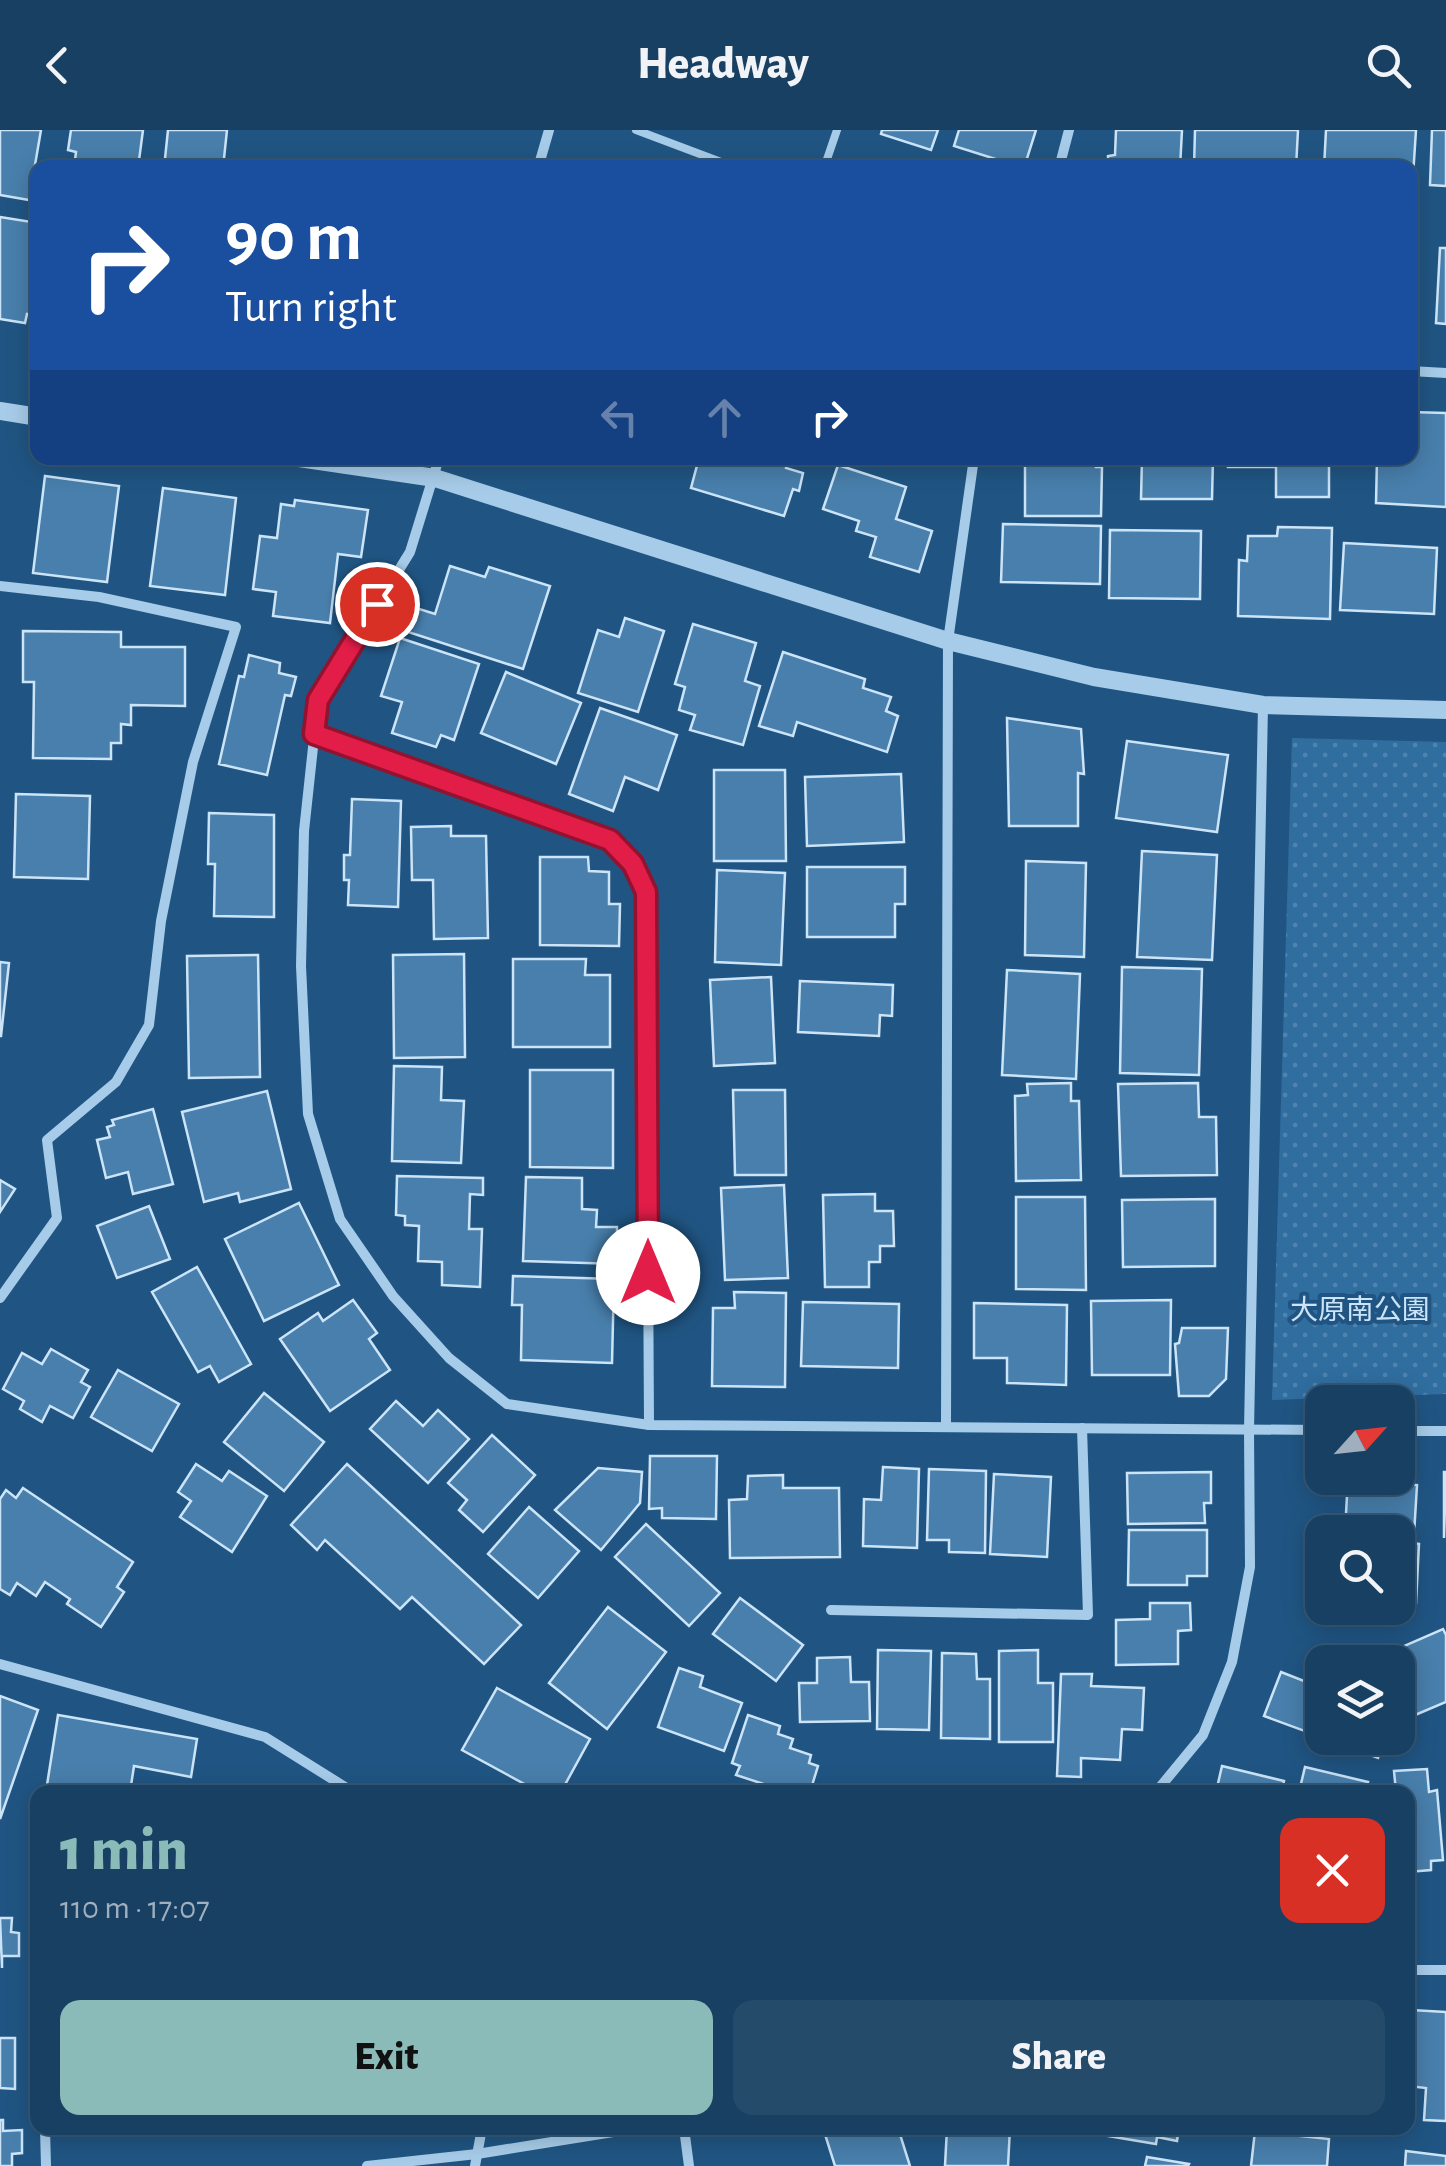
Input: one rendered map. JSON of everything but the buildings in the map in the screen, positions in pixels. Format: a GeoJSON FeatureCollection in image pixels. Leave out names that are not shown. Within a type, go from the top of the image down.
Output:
{"type":"FeatureCollection","features":[{"type":"Feature","properties":{"kind":"street"},"geometry":{"type":"LineString","coordinates":[[540,160],[549,130]]}},
{"type":"Feature","properties":{"kind":"street"},"geometry":{"type":"LineString","coordinates":[[1060,160],[1069,130]]}},
{"type":"Feature","properties":{"kind":"street"},"geometry":{"type":"LineString","coordinates":[[1418,372],[1446,372]]}},
{"type":"Feature","properties":{"kind":"street"},"geometry":{"type":"LineString","coordinates":[[0,412],[30,416]]}},
{"type":"Feature","properties":{"kind":"street"},"geometry":{"type":"LineString","coordinates":[[347,465],[435,478],[948,640],[1094,677],[1263,704],[1446,710]]}},
{"type":"Feature","properties":{"kind":"street"},"geometry":{"type":"LineString","coordinates":[[438,465],[410,552],[318,700],[304,832],[301,966],[308,1114],[340,1219],[393,1296],[449,1358],[507,1404],[649,1425],[1305,1430]]}},
{"type":"Feature","properties":{"kind":"street"},"geometry":{"type":"LineString","coordinates":[[946,1427],[948,640],[973,465]]}},
{"type":"Feature","properties":{"kind":"street"},"geometry":{"type":"LineString","coordinates":[[0,586],[98,596],[236,627],[193,762],[161,922],[149,1024],[116,1082],[48,1140],[57,1218],[0,1298]]}},
{"type":"Feature","properties":{"kind":"street"},"geometry":{"type":"LineString","coordinates":[[1162,1785],[1203,1735],[1232,1662],[1250,1566],[1249,1430],[1263,704]]}},
{"type":"Feature","properties":{"kind":"street"},"geometry":{"type":"LineString","coordinates":[[314,734],[610,840],[633,864],[646,892],[649,1425]]}},
{"type":"Feature","properties":{"kind":"street"},"geometry":{"type":"LineString","coordinates":[[830,1610],[1088,1615],[1082,1428]]}},
{"type":"Feature","properties":{"kind":"street"},"geometry":{"type":"LineString","coordinates":[[1415,1431],[1446,1431]]}},
{"type":"Feature","properties":{"kind":"street"},"geometry":{"type":"LineString","coordinates":[[0,1664],[265,1737],[342,1785]]}},
{"type":"Feature","properties":{"kind":"street"},"geometry":{"type":"LineString","coordinates":[[1415,1970],[1446,1970]]}},
{"type":"Feature","properties":{"kind":"street"},"geometry":{"type":"LineString","coordinates":[[46,2135],[46,2166]]}},
{"type":"Feature","properties":{"kind":"street"},"geometry":{"type":"LineString","coordinates":[[476,2160],[481,2135]]}},
{"type":"Feature","properties":{"kind":"street"},"geometry":{"type":"LineString","coordinates":[[368,2166],[476,2160],[603,2135]]}},
{"type":"Feature","properties":{"kind":"street"},"geometry":{"type":"LineString","coordinates":[[685,2135],[688,2166]]}},
{"type":"Feature","properties":{"kind":"lane"},"geometry":{"type":"LineString","coordinates":[[636,130],[716,160]]}},
{"type":"Feature","properties":{"kind":"lane"},"geometry":{"type":"LineString","coordinates":[[827,160],[836,130]]}},
{"type":"Feature","properties":{"kind":"green space","name":"大原南公園"},"geometry":{"type":"Polygon","coordinates":[[[1292,738],[1446,742],[1446,1394],[1415,1395],[1415,1385],[1305,1385],[1305,1399],[1272,1400],[1292,738]]]}},
{"type":"Feature","properties":{"kind":"route"},"geometry":{"type":"LineString","coordinates":[[377,604],[318,700],[314,734],[610,840],[633,864],[646,892],[648,1273]]}}]}
